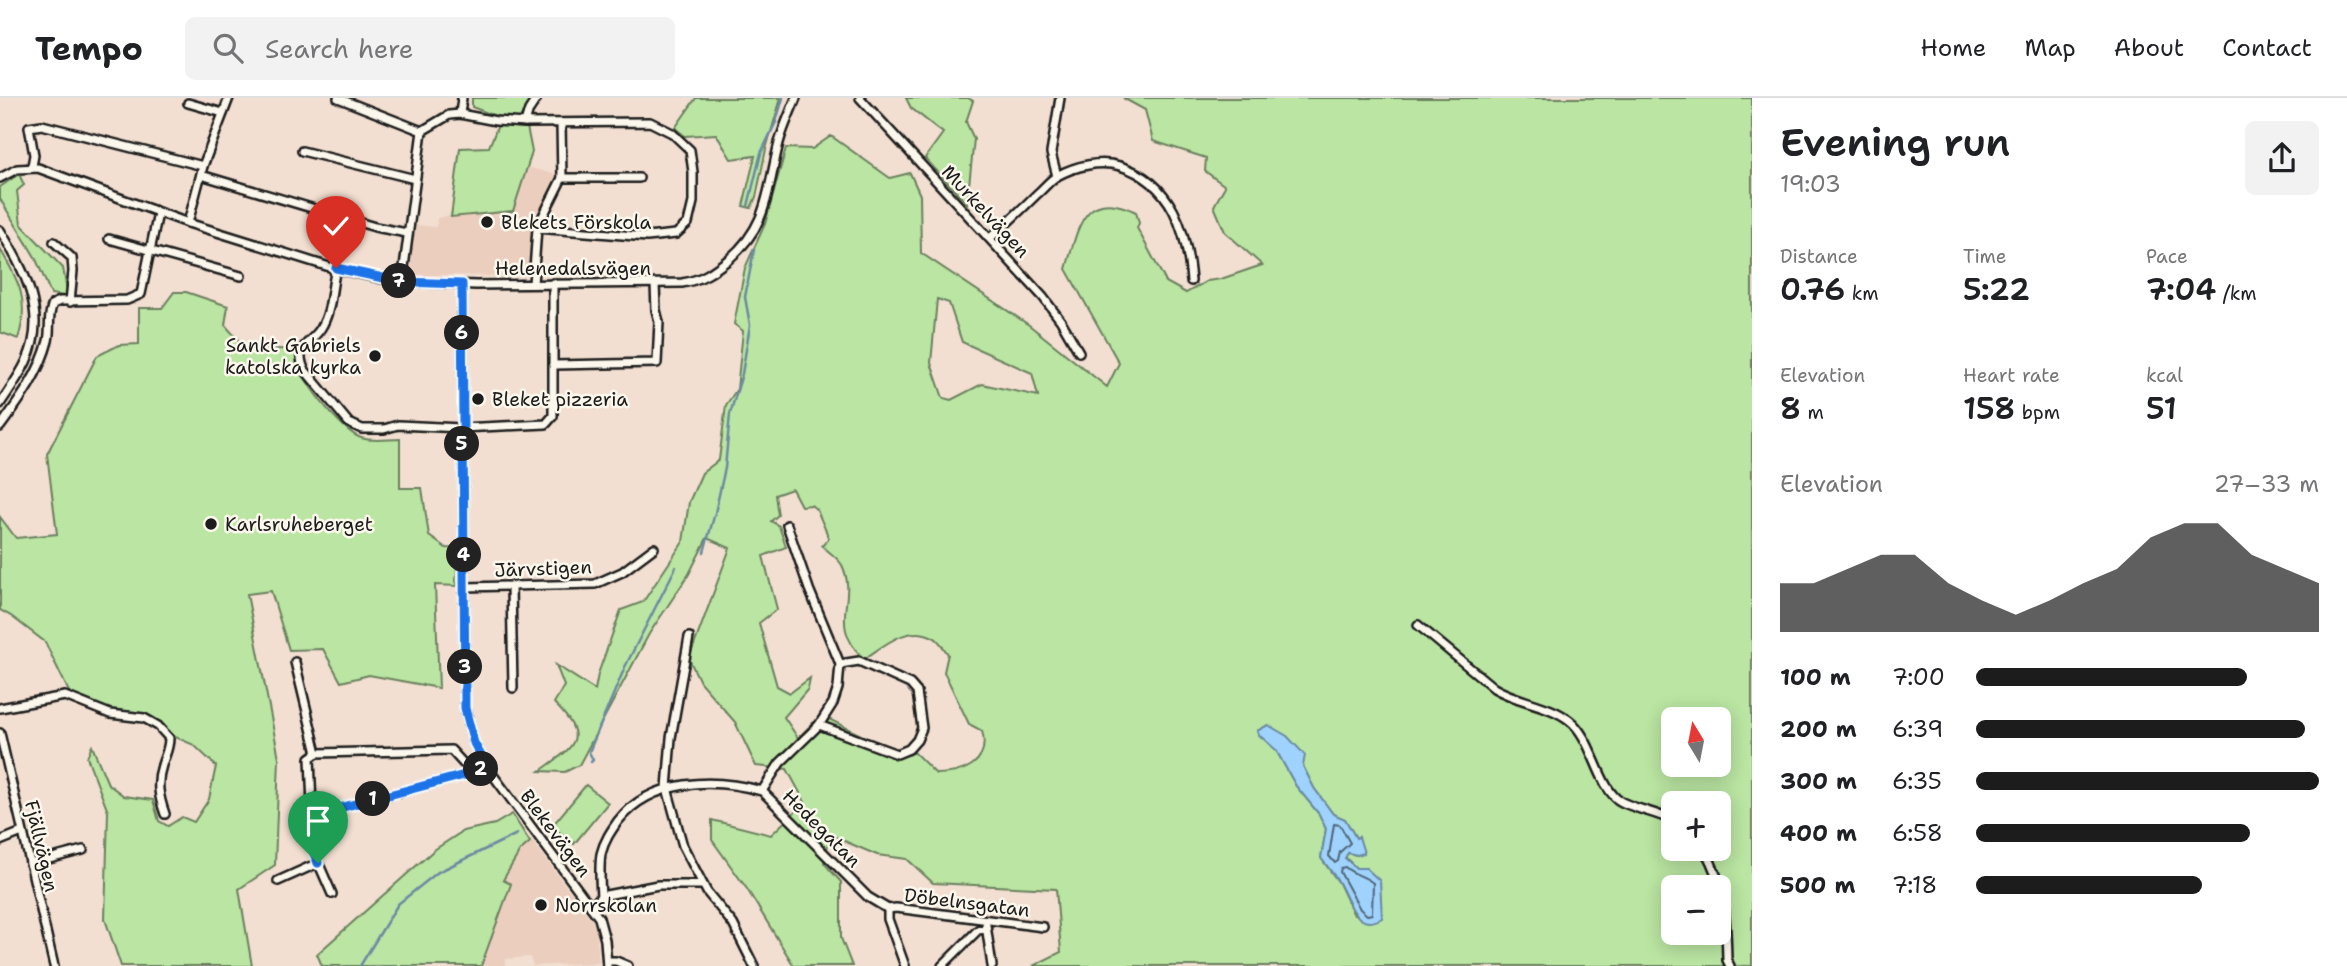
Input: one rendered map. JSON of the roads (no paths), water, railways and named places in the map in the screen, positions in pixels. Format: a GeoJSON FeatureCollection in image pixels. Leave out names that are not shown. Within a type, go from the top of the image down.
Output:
{"type":"FeatureCollection","features":[{"type":"Feature","properties":{"kind":"street"},"geometry":{"type":"LineString","coordinates":[[188,223],[203,166],[229,98]]}},
{"type":"Feature","properties":{"kind":"street"},"geometry":{"type":"LineString","coordinates":[[338,98],[422,131]]}},
{"type":"Feature","properties":{"kind":"street"},"geometry":{"type":"LineString","coordinates":[[460,114],[462,98]]}},
{"type":"Feature","properties":{"kind":"street"},"geometry":{"type":"LineString","coordinates":[[524,123],[537,98]]}},
{"type":"Feature","properties":{"kind":"street","name":"Helenedalsvägen"},"geometry":{"type":"LineString","coordinates":[[32,166],[188,223],[336,268],[402,282],[682,283],[704,278],[744,245],[756,228],[765,207],[780,139],[796,98]]}},
{"type":"Feature","properties":{"kind":"street","name":"Murkelvägen"},"geometry":{"type":"LineString","coordinates":[[860,98],[1043,297],[1079,352]]}},
{"type":"Feature","properties":{"kind":"street"},"geometry":{"type":"LineString","coordinates":[[1057,176],[1051,153],[1060,98]]}},
{"type":"Feature","properties":{"kind":"street"},"geometry":{"type":"LineString","coordinates":[[188,103],[223,113]]}},
{"type":"Feature","properties":{"kind":"street"},"geometry":{"type":"LineString","coordinates":[[422,131],[449,115],[460,114],[524,123],[650,122],[672,133],[690,150],[693,202],[689,221],[676,234],[662,237],[611,236],[537,228]]}},
{"type":"Feature","properties":{"kind":"street"},"geometry":{"type":"LineString","coordinates":[[533,284],[537,228],[562,178],[561,124]]}},
{"type":"Feature","properties":{"kind":"street"},"geometry":{"type":"LineString","coordinates":[[0,178],[17,169],[32,166],[34,155],[29,127],[42,125],[203,166]]}},
{"type":"Feature","properties":{"kind":"street"},"geometry":{"type":"LineString","coordinates":[[402,282],[422,131]]}},
{"type":"Feature","properties":{"kind":"street"},"geometry":{"type":"LineString","coordinates":[[302,151],[415,179]]}},
{"type":"Feature","properties":{"kind":"street"},"geometry":{"type":"LineString","coordinates":[[990,238],[1057,176],[1083,166],[1109,163],[1146,177],[1168,201],[1189,253],[1191,281]]}},
{"type":"Feature","properties":{"kind":"street"},"geometry":{"type":"LineString","coordinates":[[201,175],[374,227],[407,233]]}},
{"type":"Feature","properties":{"kind":"street"},"geometry":{"type":"LineString","coordinates":[[562,178],[639,178]]}},
{"type":"Feature","properties":{"kind":"street"},"geometry":{"type":"LineString","coordinates":[[0,427],[41,362],[48,341],[51,307],[57,302],[136,298],[144,290],[158,213]]}},
{"type":"Feature","properties":{"kind":"street"},"geometry":{"type":"LineString","coordinates":[[0,230],[26,274],[35,313],[29,355],[0,404]]}},
{"type":"Feature","properties":{"kind":"street"},"geometry":{"type":"LineString","coordinates":[[109,239],[241,276]]}},
{"type":"Feature","properties":{"kind":"street"},"geometry":{"type":"LineString","coordinates":[[54,242],[69,254],[73,264],[70,302]]}},
{"type":"Feature","properties":{"kind":"street"},"geometry":{"type":"LineString","coordinates":[[336,268],[326,317],[321,328],[301,350],[300,358],[304,369],[349,423],[373,431],[398,425],[461,428],[546,424],[553,416],[553,284]]}},
{"type":"Feature","properties":{"kind":"street","name":"Blekevägen"},"geometry":{"type":"LineString","coordinates":[[462,284],[465,708],[474,743],[487,767],[535,828],[603,928],[607,964]]}},
{"type":"Feature","properties":{"kind":"street"},"geometry":{"type":"LineString","coordinates":[[554,365],[657,363],[659,321],[655,284]]}},
{"type":"Feature","properties":{"kind":"street"},"geometry":{"type":"LineString","coordinates":[[762,791],[780,763],[819,725],[833,703],[838,688],[840,664],[809,589],[787,525]]}},
{"type":"Feature","properties":{"kind":"street","name":"Järvstigen"},"geometry":{"type":"LineString","coordinates":[[465,586],[594,584],[622,572],[654,548]]}},
{"type":"Feature","properties":{"kind":"street"},"geometry":{"type":"LineString","coordinates":[[511,586],[513,688]]}},
{"type":"Feature","properties":{"kind":"street"},"geometry":{"type":"LineString","coordinates":[[1418,625],[1494,688],[1507,696],[1570,720],[1585,740],[1617,798],[1661,815]]}},
{"type":"Feature","properties":{"kind":"street"},"geometry":{"type":"LineString","coordinates":[[689,637],[671,738],[667,788],[683,846],[703,885],[733,924],[754,966]]}},
{"type":"Feature","properties":{"kind":"street"},"geometry":{"type":"LineString","coordinates":[[819,725],[897,754],[909,749],[922,728],[917,692],[910,684],[859,660],[840,664]]}},
{"type":"Feature","properties":{"kind":"street"},"geometry":{"type":"LineString","coordinates":[[295,662],[317,753]]}},
{"type":"Feature","properties":{"kind":"street"},"geometry":{"type":"LineString","coordinates":[[0,708],[65,696],[110,714],[152,722],[169,738],[157,787],[165,814]]}},
{"type":"Feature","properties":{"kind":"street","name":"Fjällvägen"},"geometry":{"type":"LineString","coordinates":[[0,733],[54,966]]}},
{"type":"Feature","properties":{"kind":"street"},"geometry":{"type":"LineString","coordinates":[[332,894],[314,853],[310,758],[317,753],[451,750],[472,773]]}},
{"type":"Feature","properties":{"kind":"street"},"geometry":{"type":"LineString","coordinates":[[313,815],[487,767]]}},
{"type":"Feature","properties":{"kind":"street","name":"Hedegatan"},"geometry":{"type":"LineString","coordinates":[[667,788],[712,783],[738,785],[762,791],[868,897],[888,909]]}},
{"type":"Feature","properties":{"kind":"street"},"geometry":{"type":"LineString","coordinates":[[601,896],[601,852],[608,834],[625,812],[650,793],[667,788]]}},
{"type":"Feature","properties":{"kind":"street"},"geometry":{"type":"LineString","coordinates":[[0,841],[22,832]]}},
{"type":"Feature","properties":{"kind":"street"},"geometry":{"type":"LineString","coordinates":[[30,864],[83,850]]}},
{"type":"Feature","properties":{"kind":"street"},"geometry":{"type":"LineString","coordinates":[[1710,861],[1720,882],[1726,911],[1727,960],[1730,966]]}},
{"type":"Feature","properties":{"kind":"street"},"geometry":{"type":"LineString","coordinates":[[278,881],[318,863]]}},
{"type":"Feature","properties":{"kind":"street"},"geometry":{"type":"LineString","coordinates":[[591,907],[601,896],[658,885],[703,885]]}},
{"type":"Feature","properties":{"kind":"street"},"geometry":{"type":"LineString","coordinates":[[888,909],[888,919],[905,966]]}},
{"type":"Feature","properties":{"kind":"street","name":"Döbelnsgatan"},"geometry":{"type":"LineString","coordinates":[[888,909],[1043,927]]}},
{"type":"Feature","properties":{"kind":"street"},"geometry":{"type":"LineString","coordinates":[[985,920],[992,966]]}},
{"type":"Feature","properties":{"kind":"street"},"geometry":{"type":"LineString","coordinates":[[942,966],[978,930],[986,929]]}},
{"type":"Feature","properties":{"kind":"street"},"geometry":{"type":"LineString","coordinates":[[607,964],[616,961],[628,966]]}},
{"type":"Feature","properties":{"kind":"water"},"geometry":{"type":"Polygon","coordinates":[[[1268,725],[1287,736],[1305,755],[1303,766],[1314,788],[1333,814],[1345,819],[1356,838],[1359,837],[1364,853],[1348,853],[1345,858],[1356,868],[1366,868],[1380,881],[1382,918],[1373,922],[1359,918],[1321,858],[1326,829],[1319,814],[1296,786],[1276,750],[1259,735],[1257,731],[1268,725]]]}},
{"type":"Feature","properties":{"kind":"waterway"},"geometry":{"type":"LineString","coordinates":[[748,206],[761,153],[776,122],[783,98]]}},
{"type":"Feature","properties":{"kind":"waterway"},"geometry":{"type":"LineString","coordinates":[[704,552],[725,468],[730,414],[742,374],[750,325],[745,297],[754,250]]}},
{"type":"Feature","properties":{"kind":"waterway"},"geometry":{"type":"LineString","coordinates":[[591,762],[593,760],[589,752],[625,667],[676,567]]}},
{"type":"Feature","properties":{"kind":"waterway"},"geometry":{"type":"LineString","coordinates":[[360,966],[398,904],[438,872],[517,834]]}},
{"type":"Feature","properties":{"kind":"place","name":"Blekets Förskola"},"geometry":{"type":"Point","coordinates":[487,222]}},
{"type":"Feature","properties":{"kind":"place","name":"Sankt Gabriels katolska kyrka"},"geometry":{"type":"Point","coordinates":[375,356]}},
{"type":"Feature","properties":{"kind":"place","name":"Bleket pizzeria"},"geometry":{"type":"Point","coordinates":[478,399]}},
{"type":"Feature","properties":{"kind":"place","name":"Karlsruheberget"},"geometry":{"type":"Point","coordinates":[211,524]}},
{"type":"Feature","properties":{"kind":"place","name":"Norrskolan"},"geometry":{"type":"Point","coordinates":[541,905]}}]}
